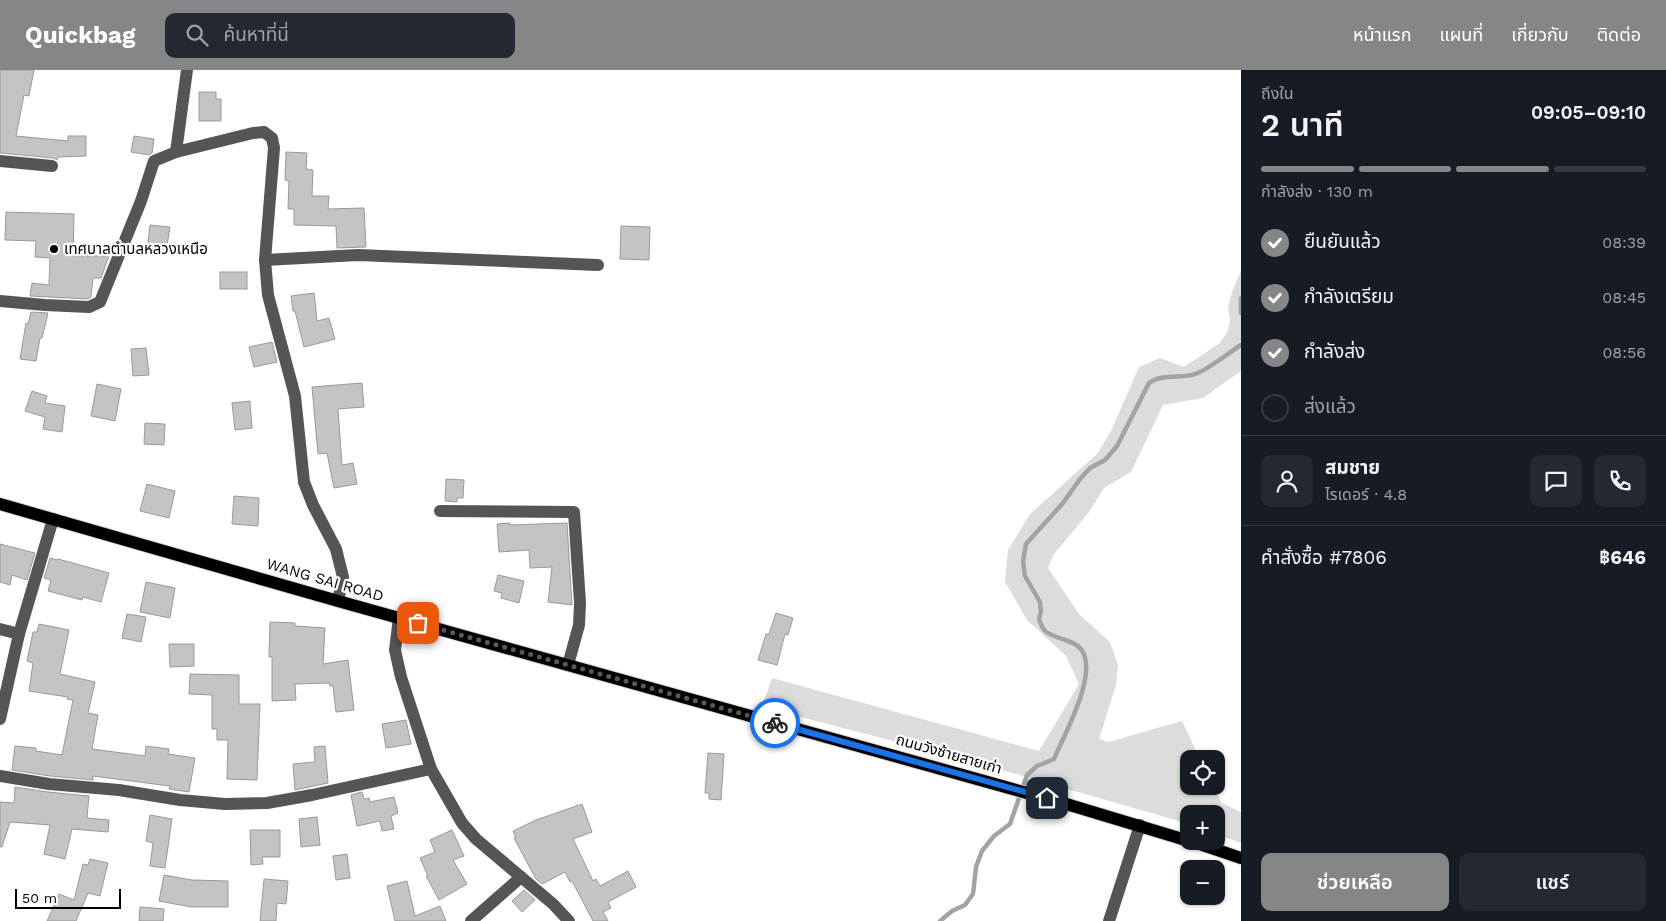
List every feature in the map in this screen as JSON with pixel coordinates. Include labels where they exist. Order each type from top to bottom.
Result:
[{"type":"main road","name":"WANG SAI ROAD","points":[[0,504],[338,602],[758,718]]},
{"type":"main road","name":"ถนนวังซ้ายสายเก่า","points":[[758,718],[1180,838]]},
{"type":"main road","name":"ถนนวังซ้ายสายเก่า","points":[[1217,850],[1241,858]]},
{"type":"street","points":[[176,152],[187,70]]},
{"type":"street","points":[[0,301],[45,306],[89,307],[100,302],[141,200],[154,161],[176,152],[253,133],[264,132],[272,138],[274,148],[265,260],[268,295],[295,396],[304,482],[313,505],[336,549],[343,577],[338,602]]},
{"type":"street","points":[[0,161],[52,166]]},
{"type":"street","points":[[265,260],[358,255],[598,265]]},
{"type":"street","points":[[440,511],[574,512],[580,603],[579,625],[568,665]]},
{"type":"street","points":[[0,719],[18,634],[53,519]]},
{"type":"street","points":[[399,618],[395,650],[401,677],[431,769],[462,823],[476,839],[553,904],[568,921]]},
{"type":"street","points":[[0,628],[18,634]]},
{"type":"street","points":[[0,776],[49,784],[119,790],[180,800],[233,804],[267,804],[431,769]]},
{"type":"street","points":[[1109,921],[1140,825]]},
{"type":"street","points":[[471,921],[521,877]]},
{"type":"shaded area","points":[[1241,271],[1241,371],[1203,398],[1163,405],[1131,472],[1104,488],[1089,512],[1054,554],[1048,568],[1079,614],[1110,642],[1118,665],[1116,685],[1099,739],[1108,742],[1182,721],[1196,750],[1180,750],[1180,795],[1218,795],[1222,803],[1241,812],[1241,843],[1225,837],[1225,805],[1180,805],[1180,821],[974,762],[762,707],[772,678],[1039,751],[1079,684],[1066,656],[1027,620],[1005,582],[1008,550],[1030,514],[1097,454],[1111,431],[1139,367],[1160,358],[1184,367],[1220,343],[1228,331],[1230,320],[1228,307]]},
{"type":"building","points":[[0,70],[34,70],[29,96],[24,95],[16,136],[68,141],[68,136],[86,136],[86,156],[58,157],[57,160],[0,153]]},
{"type":"building","points":[[199,92],[216,92],[216,99],[221,99],[221,121],[199,121]]},
{"type":"building","points":[[134,136],[154,139],[152,153],[149,155],[131,152]]},
{"type":"building","points":[[286,152],[307,153],[306,169],[313,170],[312,196],[329,196],[328,209],[364,208],[366,247],[337,248],[336,226],[294,225],[294,209],[288,209],[289,181],[285,180]]},
{"type":"building","name":"เทศบาลตำบลหลวงเหนือ","points":[[6,212],[74,214],[73,256],[109,256],[101,278],[93,278],[91,297],[87,299],[30,296],[32,283],[49,285],[50,258],[35,257],[36,241],[5,240]]},
{"type":"building","points":[[150,225],[170,227],[166,252],[147,250]]},
{"type":"building","points":[[621,226],[650,227],[649,260],[620,259]]},
{"type":"building","points":[[220,272],[247,272],[247,289],[220,289]]},
{"type":"building","points":[[314,293],[317,321],[329,318],[335,339],[304,347],[295,311],[293,311],[291,296]]},
{"type":"building","points":[[31,312],[48,313],[42,338],[40,338],[36,361],[20,359],[26,323],[28,324]]},
{"type":"building","points":[[272,342],[277,362],[254,367],[249,347]]},
{"type":"building","points":[[146,348],[149,375],[133,376],[131,349]]},
{"type":"building","points":[[362,383],[364,407],[338,409],[342,465],[353,463],[357,484],[334,488],[327,453],[318,454],[312,387]]},
{"type":"building","points":[[97,384],[121,389],[115,421],[91,416]]},
{"type":"building","points":[[32,391],[47,396],[45,403],[65,406],[62,432],[43,429],[45,417],[25,411]]},
{"type":"building","points":[[250,401],[252,428],[235,430],[232,403]]},
{"type":"building","points":[[145,423],[165,424],[164,445],[144,444]]},
{"type":"building","points":[[446,479],[464,480],[463,498],[457,498],[457,502],[445,501]]},
{"type":"building","points":[[147,484],[175,491],[169,518],[140,511]]},
{"type":"building","points":[[234,496],[259,498],[258,526],[232,524]]},
{"type":"building","points":[[510,523],[510,525],[567,523],[572,605],[548,602],[552,567],[530,568],[529,550],[499,552],[497,524]]},
{"type":"building","points":[[0,544],[35,553],[27,580],[12,575],[10,585],[0,582]]},
{"type":"building","points":[[50,558],[109,573],[101,602],[83,597],[82,600],[48,591],[51,580],[44,578]]},
{"type":"building","points":[[498,575],[524,581],[519,603],[501,598],[502,593],[494,591]]},
{"type":"building","points":[[146,582],[175,588],[170,618],[140,612]]},
{"type":"building","points":[[776,613],[793,618],[788,635],[785,634],[777,665],[758,660],[766,634],[769,634]]},
{"type":"building","points":[[127,614],[146,617],[141,642],[122,638]]},
{"type":"building","points":[[270,622],[295,623],[295,626],[325,628],[323,664],[348,660],[354,710],[336,712],[333,686],[330,686],[329,683],[295,684],[296,700],[272,701],[272,657],[269,657]]},
{"type":"building","points":[[39,624],[69,630],[60,674],[95,682],[88,713],[98,715],[92,749],[145,756],[146,746],[169,749],[168,754],[195,758],[189,792],[169,789],[170,786],[93,776],[93,780],[12,770],[15,746],[36,748],[36,751],[62,755],[73,700],[67,699],[68,697],[29,691],[33,663],[27,661],[33,632],[37,632]]},
{"type":"building","points":[[169,644],[194,644],[194,666],[170,667]]},
{"type":"building","points":[[190,674],[239,675],[239,704],[260,704],[257,780],[227,779],[228,740],[217,740],[217,729],[212,729],[212,695],[189,694]]},
{"type":"building","points":[[406,720],[411,744],[386,748],[382,724]]},
{"type":"building","points":[[325,746],[328,783],[295,790],[293,764],[315,762],[314,747]]},
{"type":"building","points":[[708,753],[724,754],[721,800],[709,799],[709,793],[705,793]]},
{"type":"building","points":[[15,787],[89,796],[87,818],[109,820],[108,832],[72,829],[65,859],[44,854],[50,825],[10,822],[2,847],[0,847],[0,802],[14,803]]},
{"type":"building","points":[[362,792],[364,799],[369,798],[370,802],[394,797],[398,813],[391,816],[394,829],[382,831],[380,821],[357,826],[351,795]]},
{"type":"building","points":[[582,804],[592,832],[573,839],[593,881],[596,879],[600,886],[628,871],[636,887],[608,902],[611,908],[603,912],[608,921],[593,921],[572,881],[570,882],[565,872],[542,884],[536,879],[514,838],[516,838],[513,831],[536,820]]},
{"type":"building","points":[[150,815],[172,819],[165,868],[150,866],[153,843],[146,841]]},
{"type":"building","points":[[317,817],[320,845],[301,847],[299,819]]},
{"type":"building","points":[[250,830],[280,830],[280,857],[262,857],[263,864],[251,865]]},
{"type":"building","points":[[452,830],[464,856],[453,860],[467,884],[439,900],[426,876],[428,876],[420,858],[435,852],[430,840]]},
{"type":"building","points":[[347,854],[350,878],[336,880],[333,856]]},
{"type":"building","points":[[90,859],[108,863],[100,896],[88,893],[76,921],[47,921],[59,894],[74,900],[83,864],[88,865]]},
{"type":"building","points":[[164,875],[192,880],[228,881],[228,907],[191,907],[159,901]]},
{"type":"building","points":[[264,879],[288,881],[286,904],[277,903],[276,921],[260,921]]},
{"type":"building","points":[[407,881],[415,916],[440,906],[446,921],[395,921],[387,886]]},
{"type":"building","points":[[524,890],[535,900],[522,912],[512,901]]},
{"type":"building","points":[[140,907],[164,909],[163,921],[139,921]]},
{"type":"waterway","points":[[1241,298],[1241,313]]},
{"type":"waterway","points":[[940,921],[952,911],[965,905],[973,894],[976,867],[982,851],[994,836],[1010,824],[1027,775],[1037,766],[1054,759],[1079,702],[1084,685],[1085,657],[1079,647],[1048,633],[1040,623],[1040,602],[1025,576],[1023,561],[1026,544],[1063,503],[1090,468],[1105,460],[1117,446],[1149,383],[1161,378],[1198,373],[1241,345]]},
{"type":"way so far","points":[[418,623],[775,723]]},
{"type":"place","name":"เทศบาลตำบลหลวงเหนือ","points":[[54,249]]},
{"type":"route","points":[[775,723],[1047,798]]}]
